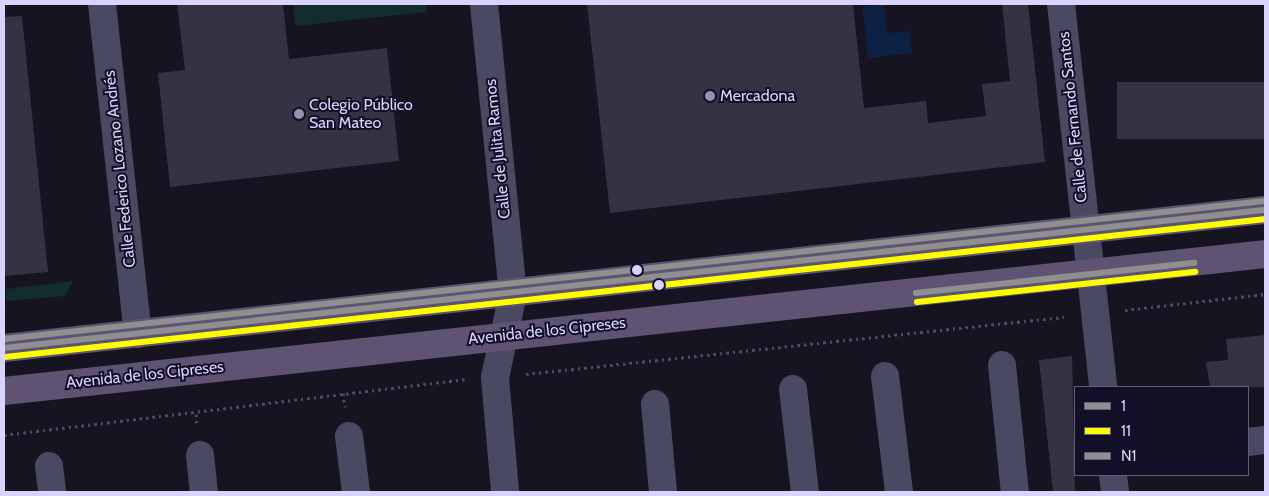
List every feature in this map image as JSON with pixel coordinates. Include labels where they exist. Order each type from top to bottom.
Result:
[{"type":"main road","points":[[4,348],[513,294],[1265,210]]},
{"type":"main road","name":"Avenida de los Cipreses","points":[[4,391],[502,336],[1091,275],[1265,254]]},
{"type":"street","name":"Calle Federico Lozano Andrés","points":[[102,4],[138,334]]},
{"type":"street","name":"Calle de Julita Ramos","points":[[484,4],[513,294]]},
{"type":"street","name":"Calle de Fernando Santos","points":[[1061,4],[1085,231]]},
{"type":"street","points":[[1085,231],[1096,313],[1103,386]]},
{"type":"street","points":[[505,492],[495,377],[502,336],[513,294]]},
{"type":"street","points":[[1002,365],[1015,492]]},
{"type":"street","points":[[885,376],[898,492]]},
{"type":"street","points":[[793,389],[805,492]]},
{"type":"street","points":[[655,404],[664,492]]},
{"type":"street","points":[[349,436],[356,492]]},
{"type":"street","points":[[1249,442],[1265,440]]},
{"type":"street","points":[[200,455],[204,492]]},
{"type":"street","points":[[1113,476],[1115,492]]},
{"type":"path","points":[[4,436],[430,381],[495,377],[1265,294]]},
{"type":"green space","points":[[293,4],[426,4],[427,12],[295,26]]},
{"type":"green space","points":[[73,281],[65,296],[7,301],[6,289]]},
{"type":"water","points":[[884,4],[887,33],[910,31],[912,53],[868,58],[862,7]]},
{"type":"building","points":[[177,4],[283,4],[289,59],[387,48],[399,161],[170,187],[158,73],[185,70]]},
{"type":"building","name":"Mercadona","points":[[587,4],[853,4],[864,108],[926,101],[928,123],[986,116],[982,84],[1010,81],[1002,4],[1028,4],[1045,162],[610,213]]},
{"type":"building","points":[[22,16],[48,272],[4,276],[4,17]]},
{"type":"building","points":[[1117,82],[1265,82],[1265,139],[1117,139]]},
{"type":"building","points":[[1265,335],[1265,387],[1210,386],[1206,362],[1228,360],[1226,339]]},
{"type":"building","points":[[1072,356],[1075,492],[1053,492],[1039,360]]},
{"type":"transit line","name":"N1","points":[[4,339],[1264,201]]},
{"type":"transit line","name":"1","points":[[4,348],[1265,210]]},
{"type":"transit line","name":"11","points":[[5,357],[1265,219]]},
{"type":"transit line","name":"1","points":[[916,293],[1194,263]]},
{"type":"transit line","name":"11","points":[[917,302],[1195,272]]},
{"type":"place","name":"Mercadona","points":[[710,96]]},
{"type":"place","name":"Colegio Público San Mateo","points":[[299,114]]}]
